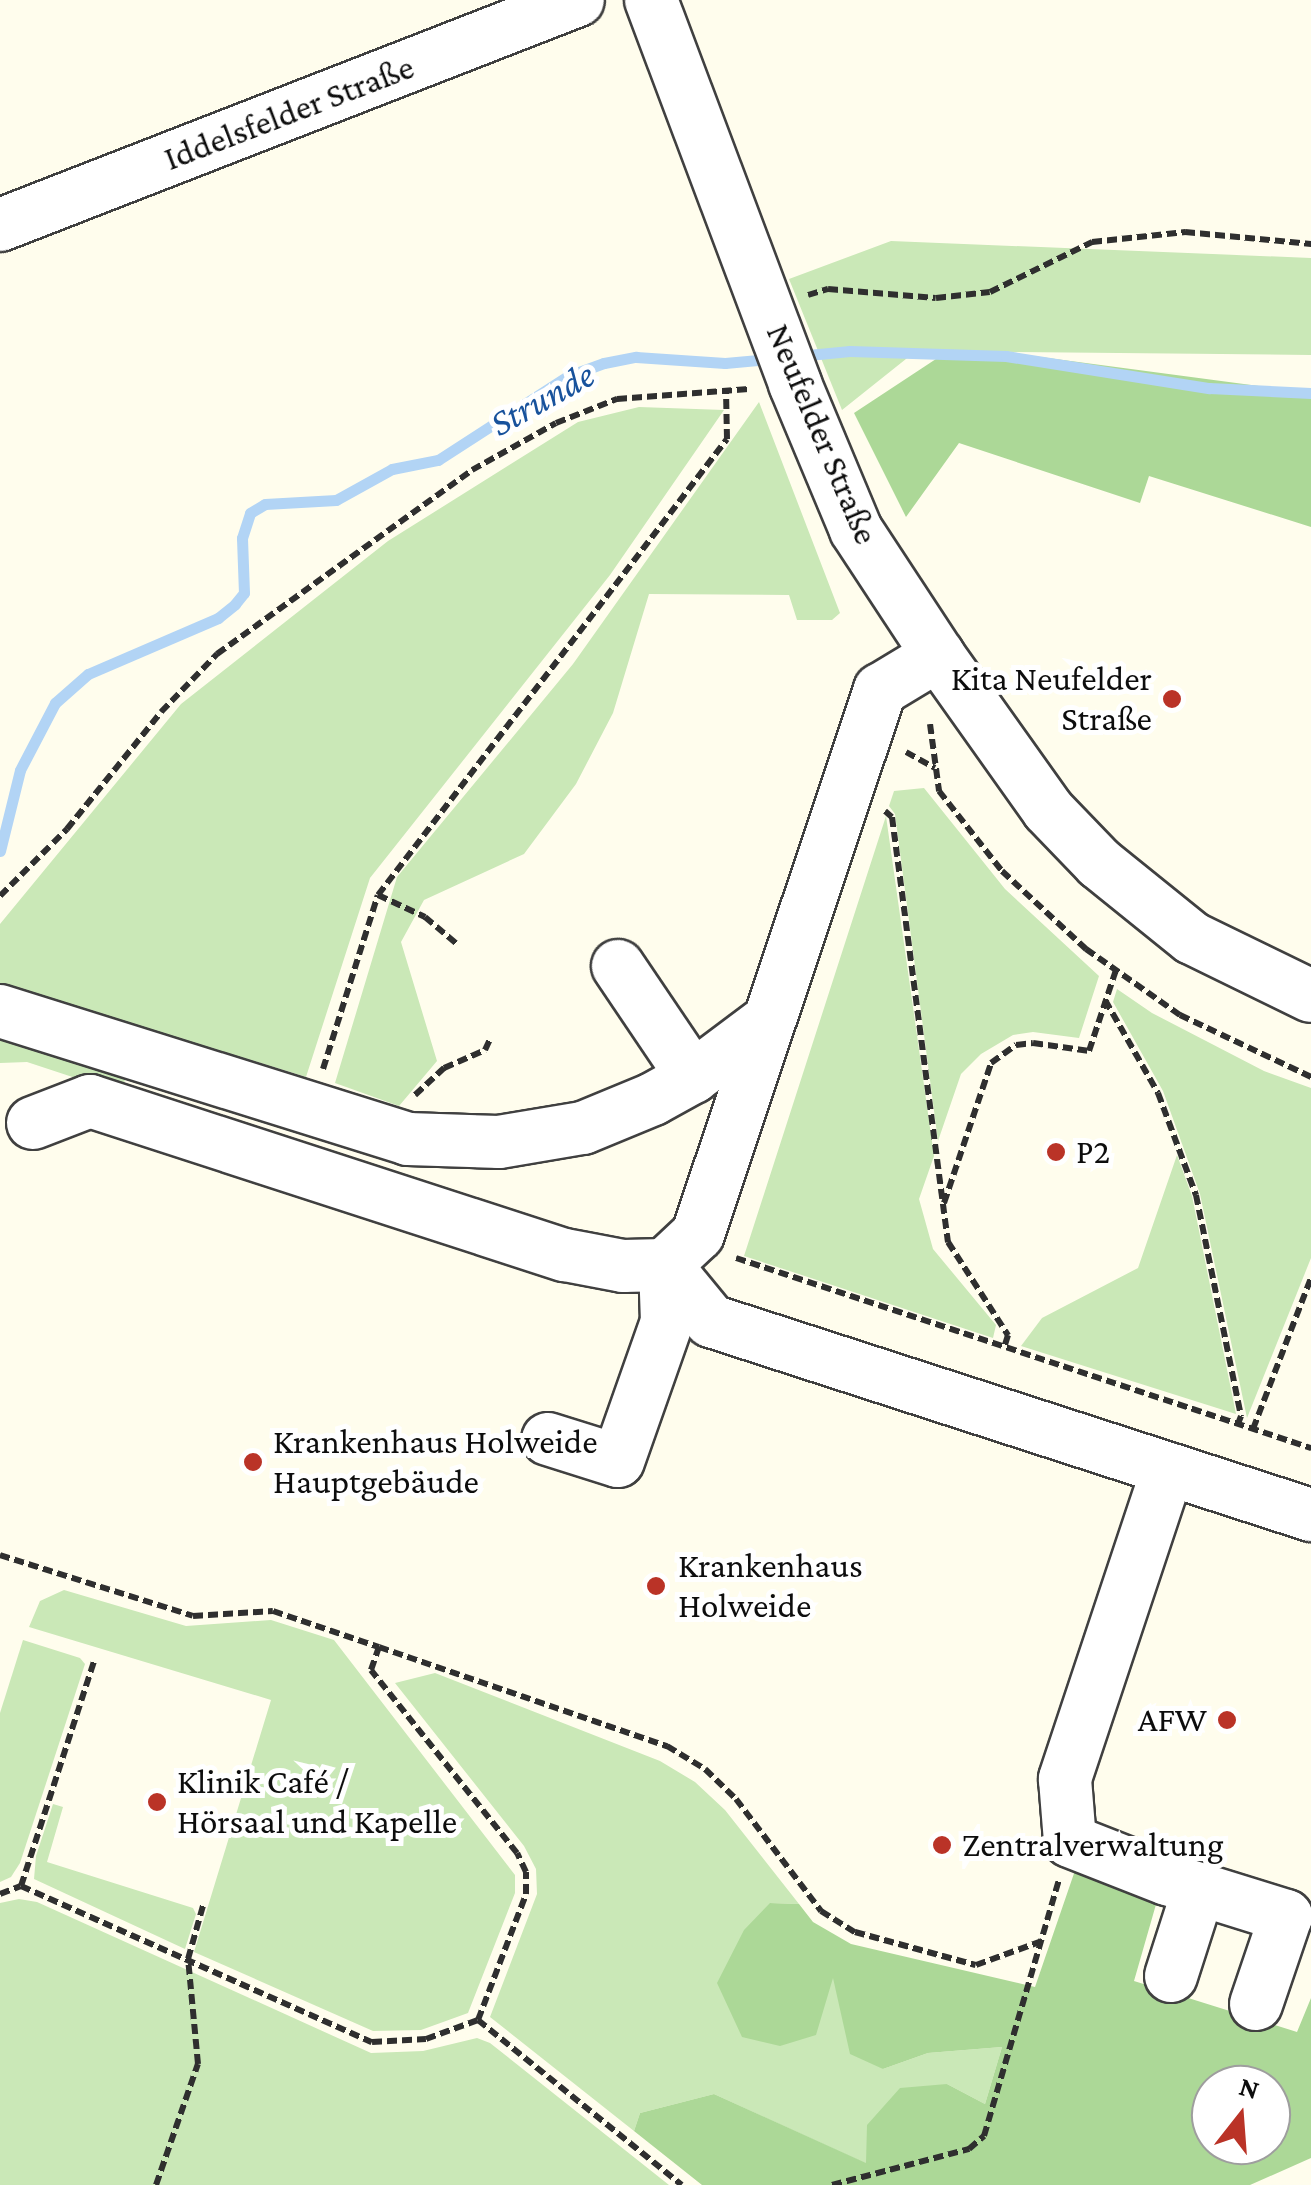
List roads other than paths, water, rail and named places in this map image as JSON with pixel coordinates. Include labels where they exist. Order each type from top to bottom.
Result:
[{"type":"street","name":"Iddelsfelder Straße","points":[[0,225],[578,0]]},
{"type":"street","name":"Neufelder Straße","points":[[652,0],[783,350],[856,530],[920,666],[1098,863],[1192,938],[1311,996]]},
{"type":"street","points":[[34,1123],[90,1101],[566,1255],[623,1266],[665,1265],[698,1234],[880,690],[920,666]]},
{"type":"street","points":[[618,966],[693,1077]]},
{"type":"street","points":[[0,1011],[408,1138],[499,1142],[583,1128],[693,1077],[769,1020]]},
{"type":"street","points":[[548,1439],[618,1461],[667,1322],[665,1265]]},
{"type":"street","points":[[665,1265],[711,1321],[1311,1515]]},
{"type":"street","points":[[1168,1469],[1064,1779],[1070,1841],[1286,1916],[1256,2004]]},
{"type":"street","points":[[1172,1976],[1200,1889]]},
{"type":"waterway","name":"Strunde","points":[[798,356],[850,351],[1006,356],[1209,388],[1311,393]]},
{"type":"waterway","name":"Strunde","points":[[0,851],[20,770],[55,703],[88,674],[218,618],[235,604],[244,593],[242,538],[250,513],[265,504],[336,500],[392,469],[438,460],[568,376],[604,363],[636,357],[725,363],[770,359]]},
{"type":"place","name":"Kita Neufelder Straße","points":[[1172,699]]},
{"type":"place","name":"P2","points":[[1056,1152]]},
{"type":"place","name":"Krankenhaus Holweide Hauptgebäude","points":[[253,1462]]},
{"type":"place","name":"Krankenhaus Holweide","points":[[656,1586]]},
{"type":"place","name":"AFW","points":[[1227,1720]]},
{"type":"place","name":"Klinik Café / Hörsaal und Kapelle","points":[[157,1802]]},
{"type":"place","name":"Zentralverwaltung","points":[[942,1845]]}]
